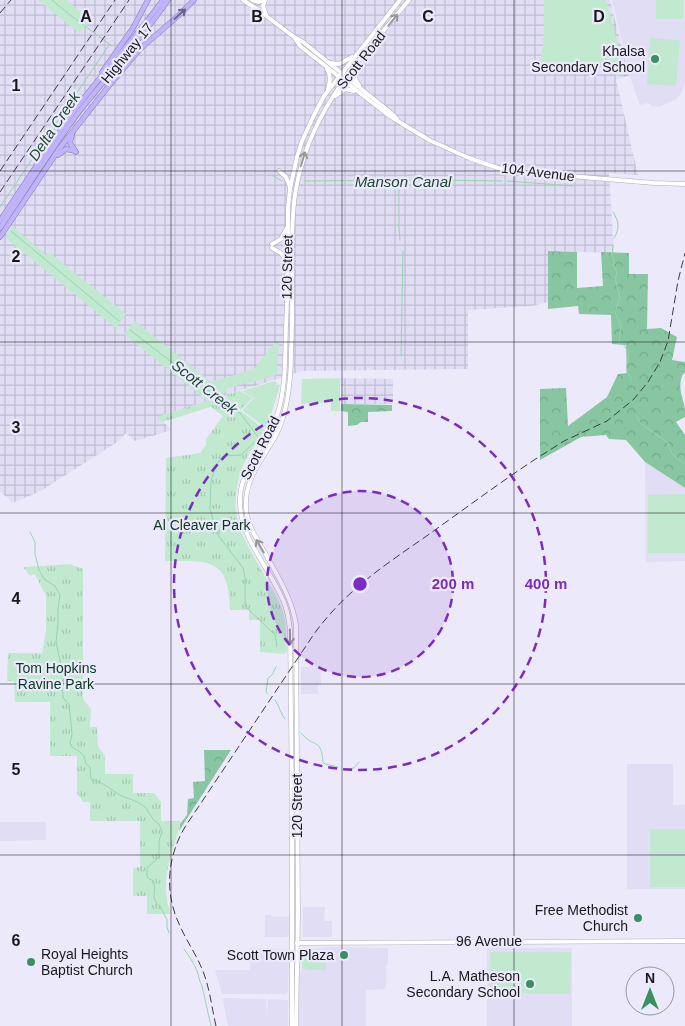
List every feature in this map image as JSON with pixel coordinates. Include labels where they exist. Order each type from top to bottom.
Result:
[{"type":"highway","points":[[78,106],[133,28],[148,0]]},
{"type":"highway","name":"Highway 17","points":[[0,221],[78,106],[163,0]]},
{"type":"highway","name":"Highway 17","points":[[0,228],[59,140],[168,0]]},
{"type":"highway","points":[[0,237],[59,149],[134,56],[151,38],[194,0]]},
{"type":"highway","points":[[53,159],[64,150],[68,149],[76,152],[70,141],[77,126]]},
{"type":"main road","points":[[243,0],[257,9]]},
{"type":"main road","points":[[251,0],[257,9]]},
{"type":"main road","points":[[251,0],[259,2],[265,0]]},
{"type":"main road","points":[[265,0],[263,6],[267,17]]},
{"type":"main road","name":"Scott Road","points":[[288,209],[290,189],[302,141],[324,96],[400,0]]},
{"type":"main road","name":"Scott Road","points":[[293,210],[308,143],[322,113],[345,79],[409,0]]},
{"type":"main road","name":"104 Avenue","points":[[257,9],[294,38],[303,42],[340,75],[390,112],[400,122],[429,140],[454,152],[508,170],[536,174],[685,184]]},
{"type":"main road","points":[[324,96],[330,84],[326,63],[339,64],[348,61],[356,55]]},
{"type":"main road","points":[[331,100],[345,90],[360,91],[355,77],[360,60]]},
{"type":"main road","points":[[279,171],[288,180],[290,189]]},
{"type":"main road","points":[[294,171],[297,174],[294,189],[295,196]]},
{"type":"main road","name":"120 Street","points":[[286,326],[288,209]]},
{"type":"main road","name":"120 Street","points":[[292,326],[293,210]]},
{"type":"main road","points":[[287,261],[272,246],[281,238],[288,226]]},
{"type":"main road","name":"Scott Road","points":[[279,591],[245,530],[241,516],[240,501],[241,487],[247,470],[278,416],[285,375],[286,326]]},
{"type":"main road","name":"Scott Road","points":[[285,588],[253,532],[247,516],[246,498],[251,476],[276,434],[283,418],[290,382],[292,326]]},
{"type":"main road","name":"120 Street","points":[[285,588],[294,612],[297,634],[295,942],[292,1026]]},
{"type":"main road","name":"120 Street","points":[[279,591],[288,614],[290,630],[296,1026]]},
{"type":"main road","name":"96 Avenue","points":[[295,942],[685,941]]},
{"type":"shaded area","points":[[0,0],[610,0],[629,76],[616,79],[638,175],[609,173],[614,253],[548,251],[548,302],[532,306],[468,310],[468,369],[302,371],[157,417],[172,430],[135,441],[126,433],[119,441],[39,492],[12,503],[0,492]]},
{"type":"shaded area","name":"Khalsa Secondary School","points":[[612,0],[685,0],[685,82],[681,94],[675,100],[659,107],[648,103],[640,105],[630,77]]},
{"type":"shaded area","points":[[341,378],[393,379],[393,404],[341,404]]},
{"type":"shaded area","points":[[645,462],[685,488],[685,561],[646,562]]},
{"type":"shaded area","points":[[320,666],[321,685],[318,685],[318,694],[301,694],[301,667]]},
{"type":"shaded area","points":[[627,764],[673,764],[673,805],[685,805],[685,889],[627,889]]},
{"type":"shaded area","points":[[0,822],[46,822],[46,840],[0,841]]},
{"type":"shaded area","points":[[303,907],[325,907],[324,921],[332,921],[332,937],[303,937]]},
{"type":"shaded area","points":[[265,915],[289,917],[289,935],[286,937],[265,937]]},
{"type":"shaded area","points":[[327,947],[388,948],[388,965],[386,965],[386,985],[384,989],[366,990],[366,1026],[299,1026],[299,976],[302,968],[302,954],[306,950]]},
{"type":"shaded area","points":[[250,948],[289,950],[288,992],[286,994],[222,994],[215,970],[250,970]]},
{"type":"shaded area","name":"L.A. Matheson Secondary School","points":[[487,948],[572,948],[572,1026],[487,1026]]},
{"type":"shaded area","points":[[224,998],[266,999],[267,1019],[268,999],[287,1000],[288,1026],[228,1026]]},
{"type":"green space","points":[[38,0],[66,0],[91,21],[79,33]]},
{"type":"green space","points":[[544,0],[606,0],[626,74],[616,76],[612,65],[565,66],[562,68],[537,69],[544,35]]},
{"type":"green space","points":[[656,0],[683,0],[683,19],[656,19]]},
{"type":"green space","points":[[650,38],[680,40],[676,86],[647,84]]},
{"type":"green space","points":[[12,226],[46,255],[50,253],[126,314],[116,328],[6,238]]},
{"type":"green space","points":[[548,251],[577,252],[577,288],[603,286],[601,252],[629,253],[629,274],[648,274],[647,329],[661,328],[677,337],[672,360],[685,362],[685,373],[681,378],[680,385],[685,407],[685,417],[676,422],[685,435],[685,488],[645,462],[626,440],[609,439],[606,435],[581,437],[540,460],[540,389],[566,388],[568,426],[607,397],[618,374],[627,373],[626,345],[612,344],[611,315],[579,314],[578,306],[548,309]]},
{"type":"green space","points":[[135,321],[211,382],[254,369],[276,341],[279,341],[277,373],[275,376],[228,388],[225,393],[205,399],[124,334]]},
{"type":"green space","points":[[340,378],[340,411],[331,411],[331,402],[301,404],[302,379]]},
{"type":"green space","points":[[274,381],[277,383],[276,385],[280,385],[267,429],[242,410],[254,398],[242,391]]},
{"type":"green space","name":"Al Cleaver Park","points":[[240,391],[253,398],[240,410],[265,430],[243,466],[238,484],[236,514],[245,540],[280,603],[286,629],[287,651],[284,654],[260,652],[260,620],[249,620],[249,610],[230,610],[226,580],[221,571],[214,566],[194,561],[165,561],[166,458],[200,453],[206,445],[206,439],[223,416],[211,407],[162,422],[157,417]]},
{"type":"green space","points":[[341,404],[392,405],[392,411],[368,412],[368,422],[348,426],[348,412],[341,411]]},
{"type":"green space","points":[[685,494],[685,553],[648,553],[648,495]]},
{"type":"green space","name":"Tom Hopkins Ravine Park","points":[[70,564],[83,569],[83,699],[91,709],[90,727],[97,727],[98,746],[105,756],[105,774],[133,774],[133,793],[154,793],[161,802],[161,821],[181,821],[166,879],[167,901],[171,914],[147,914],[147,896],[133,896],[133,868],[140,867],[140,821],[90,821],[90,802],[83,802],[77,793],[77,756],[50,756],[50,702],[15,702],[14,681],[7,681],[8,653],[42,653],[46,630],[46,596],[35,574],[30,576],[23,567]]},
{"type":"green space","points":[[204,750],[231,750],[179,831],[180,824],[187,815],[188,799],[194,798],[193,782],[205,781]]},
{"type":"green space","points":[[650,829],[685,829],[685,854],[650,854]]},
{"type":"green space","points":[[650,855],[685,855],[685,887],[650,887]]},
{"type":"green space","points":[[306,950],[326,950],[326,970],[302,968],[302,954]]},
{"type":"green space","points":[[490,952],[571,952],[570,994],[491,993]]},
{"type":"waterway","name":"Manson Canal","points":[[52,0],[112,46]]},
{"type":"waterway","name":"Delta Creek","points":[[0,207],[109,45]]},
{"type":"waterway","name":"Manson Canal","points":[[273,176],[282,181]]},
{"type":"waterway","name":"Manson Canal","points":[[305,181],[502,181]]},
{"type":"waterway","points":[[399,181],[400,240]]},
{"type":"waterway","name":"Manson Canal","points":[[507,181],[573,186]]},
{"type":"waterway","points":[[613,212],[618,225],[614,238]]},
{"type":"waterway","name":"Scott Creek","points":[[11,231],[119,321]]},
{"type":"waterway","points":[[613,246],[612,256],[615,263],[613,265],[616,269],[617,276],[615,278],[620,298],[615,312],[621,327],[619,344],[623,344],[629,354],[627,373],[631,380]]},
{"type":"waterway","points":[[401,356],[403,251]]},
{"type":"waterway","name":"Scott Creek","points":[[130,330],[240,413],[259,438],[241,455],[223,456],[216,465],[211,481],[210,509],[218,535],[243,568],[245,606],[275,635],[277,646]]},
{"type":"waterway","points":[[637,416],[640,423],[668,443],[672,454],[685,464]]},
{"type":"waterway","name":"Delta Creek","points":[[30,532],[35,542],[35,554],[39,570],[44,579],[55,586],[60,595],[56,642],[64,679],[61,688],[63,698],[69,704],[72,734],[70,743],[72,747],[84,756],[86,764],[90,767],[91,779],[144,806],[159,824],[162,832],[159,841],[159,857],[147,868],[147,876],[153,882],[154,899],[167,919],[169,933]]},
{"type":"waterway","name":"Scott Creek","points":[[268,694],[266,692],[268,678],[276,667]]},
{"type":"waterway","name":"Scott Creek","points":[[275,700],[285,719]]},
{"type":"waterway","name":"Scott Creek","points":[[301,733],[319,746],[325,764],[338,767]]},
{"type":"waterway","name":"Scott Creek","points":[[346,769],[354,768],[359,762]]},
{"type":"waterway","name":"Delta Creek","points":[[184,949],[198,973],[211,1026]]},
{"type":"railway","points":[[0,13],[11,0]]},
{"type":"railway","points":[[0,171],[115,0]]},
{"type":"railway","points":[[0,192],[129,0]]},
{"type":"railway","points":[[216,1026],[204,974],[180,926],[172,901],[170,888],[171,863],[174,850],[185,827],[314,634],[339,604],[381,568],[521,469],[564,441],[607,421],[633,400],[648,382],[660,362],[668,341],[678,281],[685,253]]},
{"type":"place","name":"Khalsa Secondary School","points":[[655,59]]},
{"type":"place","name":"Free Methodist Church","points":[[638,918]]},
{"type":"place","name":"Scott Town Plaza","points":[[344,955]]},
{"type":"place","name":"Royal Heights Baptist Church","points":[[31,962]]},
{"type":"place","name":"L.A. Matheson Secondary School","points":[[530,984]]}]
